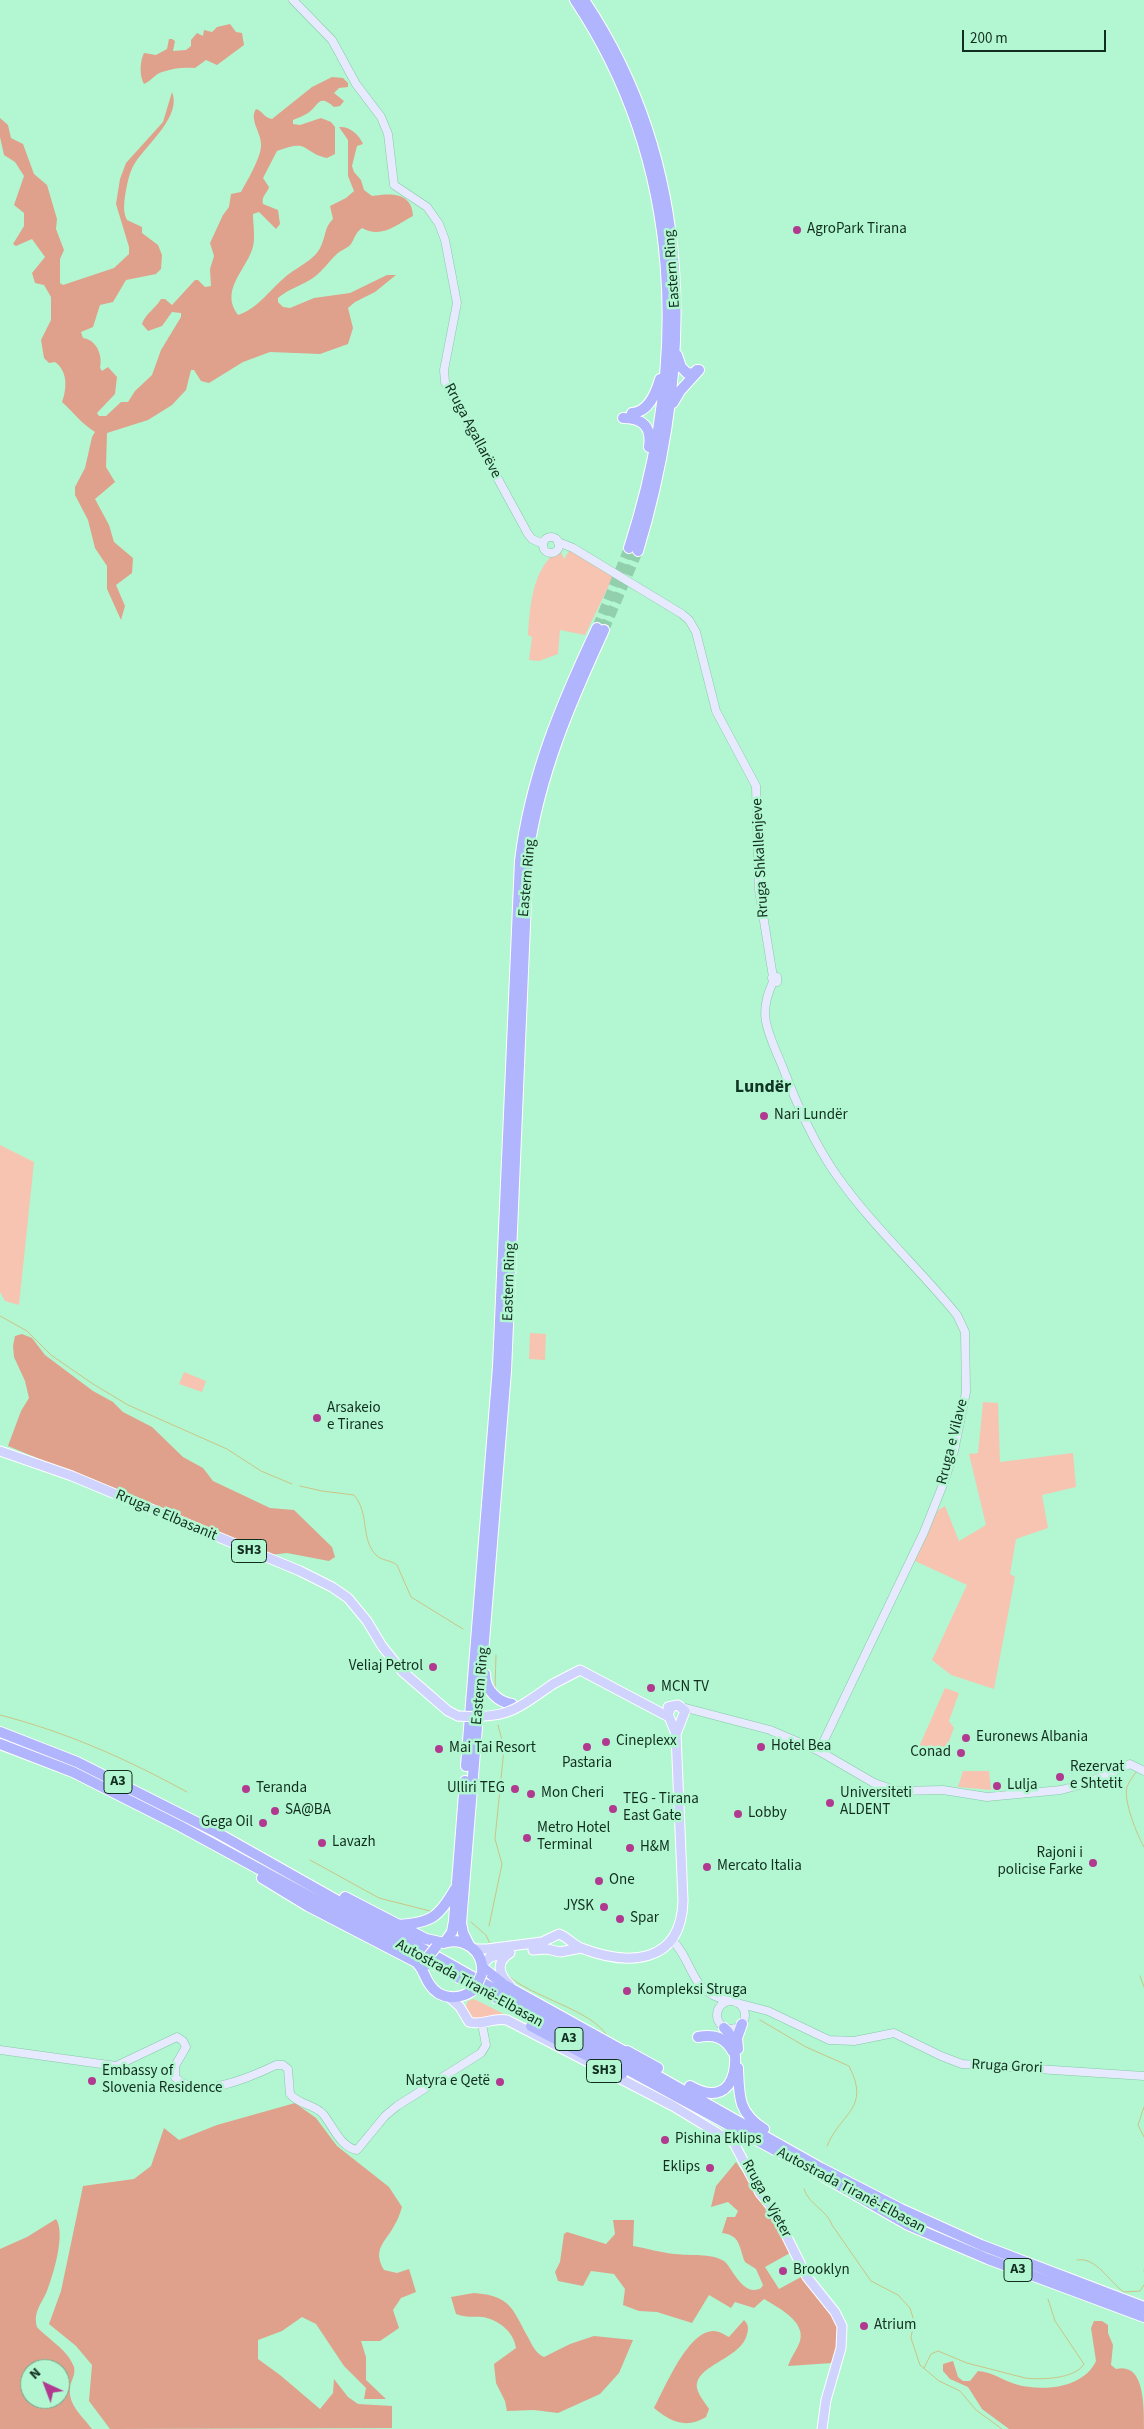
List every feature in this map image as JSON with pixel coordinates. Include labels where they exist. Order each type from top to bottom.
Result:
[{"type":"highway","name":"Eastern Ring","points":[[575,0],[609,59],[643,143],[660,215],[667,269],[669,301],[667,354],[662,398],[634,549],[649,513],[667,420],[676,352],[677,292],[674,254],[668,212],[657,165],[632,89],[604,31],[584,0]]},
{"type":"highway","points":[[638,520],[638,508],[650,436],[644,423],[628,415],[639,412],[646,406],[657,390],[661,376],[665,318],[669,301]]},
{"type":"highway","points":[[667,420],[676,395],[698,370],[693,374],[687,373],[681,367],[676,352]]},
{"type":"highway","name":"Eastern Ring","points":[[442,1944],[453,1926],[498,1367],[520,854],[528,808],[541,757],[600,629],[548,761],[528,854],[506,1363],[461,1923],[463,1933],[471,1947]]},
{"type":"highway","points":[[487,1606],[489,1620],[485,1678],[488,1686],[501,1701],[512,1704]]},
{"type":"highway","name":"A3","points":[[0,1732],[86,1766],[232,1842]]},
{"type":"highway","name":"A3","points":[[0,1744],[73,1772],[227,1853]]},
{"type":"highway","points":[[232,1842],[268,1856],[397,1925],[442,1944]]},
{"type":"highway","name":"Autostrada Tiranë-Elbasan","points":[[232,1842],[503,1994],[684,2090],[809,2161],[950,2232],[1090,2288],[1144,2306]]},
{"type":"highway","points":[[227,1853],[266,1881],[308,1906],[416,1962],[426,1970]]},
{"type":"highway","name":"Autostrada Tiranë-Elbasan","points":[[227,1853],[687,2102],[908,2225],[988,2259],[1144,2316]]},
{"type":"highway","points":[[397,1925],[415,1924],[430,1919],[444,1907],[456,1886]]},
{"type":"highway","points":[[687,2102],[671,2097],[615,2071],[480,1998],[468,1994],[449,1997],[434,1991],[426,1970],[428,1957],[442,1944],[454,1941],[471,1947],[482,1969],[493,1977],[706,2093],[720,2092],[731,2082],[734,2069],[731,2038],[724,2028]]},
{"type":"highway","points":[[468,1994],[477,1985],[482,1969]]},
{"type":"highway","points":[[742,2023],[737,2041],[742,2108],[752,2121],[794,2146],[809,2161]]},
{"type":"highway","points":[[698,2037],[708,2035],[720,2038],[730,2047],[733,2054]]},
{"type":"highway","points":[[612,2043],[684,2090]]},
{"type":"main road","name":"Rruga e Elbasanit","points":[[0,1451],[72,1476],[332,1587],[355,1605],[402,1671],[456,1715],[490,1717],[506,1714],[553,1684],[580,1670],[652,1708]]},
{"type":"main road","points":[[471,1947],[487,1949],[542,1942],[559,1934],[566,1945],[621,1959],[636,1959],[656,1952],[671,1939],[682,1917],[683,1901],[676,1734],[668,1712],[672,1706]]},
{"type":"main road","points":[[652,1708],[682,1707],[685,1711],[676,1734]]},
{"type":"main road","name":"SH3","points":[[652,1708],[670,1719]]},
{"type":"main road","points":[[670,1719],[677,1722],[683,1719]]},
{"type":"main road","points":[[551,1938],[549,1944],[552,1950]]},
{"type":"main road","points":[[482,1969],[496,1954],[543,1948],[560,1952],[566,1945]]},
{"type":"main road","points":[[513,1952],[502,1960],[500,1968],[502,1978],[514,1988]]},
{"type":"main road","points":[[462,2011],[468,1994]]},
{"type":"main road","points":[[449,1997],[469,2022],[482,2024]]},
{"type":"main road","name":"Rruga e Vjeter","points":[[482,2024],[493,2020],[507,2020],[673,2106],[734,2143],[760,2193],[773,2209],[805,2274],[835,2312],[842,2326],[841,2348],[824,2409],[822,2429]]},
{"type":"street","name":"Rruga Agallarëve","points":[[293,0],[332,40],[356,84],[381,117],[388,134],[394,185],[427,207],[441,228],[457,303],[444,370],[445,382],[528,534],[532,540],[543,544]]},
{"type":"street","points":[[551,538],[558,546],[552,553],[547,552],[543,544],[546,539],[551,538]]},
{"type":"street","name":"Rruga Shkallenjeve","points":[[558,546],[572,548],[682,614],[694,627],[714,705],[756,786],[760,890],[773,979]]},
{"type":"street","name":"Rruga e Vilave","points":[[773,979],[764,1004],[766,1026],[792,1091],[817,1145],[841,1182],[957,1315],[965,1332],[965,1400],[944,1482],[924,1532],[819,1752]]},
{"type":"street","points":[[682,1707],[760,1726],[819,1752],[874,1783],[898,1791],[943,1790],[987,1797],[1075,1786],[1130,1764],[1144,1771]]},
{"type":"street","points":[[683,1719],[697,1712]]},
{"type":"street","points":[[671,1939],[680,1949],[694,1980],[713,2001],[720,2024],[724,2028],[734,2029],[753,2012],[765,2010]]},
{"type":"street","name":"Rruga Grori","points":[[704,1989],[717,1997],[765,2010],[829,2040],[854,2041],[894,2033],[962,2064],[1144,2076]]},
{"type":"street","points":[[717,2015],[721,2006],[734,2002],[744,2012],[742,2023]]},
{"type":"street","points":[[0,2050],[116,2066],[177,2037],[183,2041],[186,2047],[175,2066],[175,2077],[184,2083],[205,2088],[234,2082],[283,2064],[288,2069],[290,2094],[295,2100],[321,2112],[344,2144],[357,2150],[391,2110],[435,2080],[481,2053],[486,2045],[482,2024]]},
{"type":"shaded area","points":[[230,24],[236,32],[242,33],[244,45],[217,65],[206,60],[195,68],[178,68],[162,72],[144,84],[141,68],[144,53],[156,55],[167,49],[169,39],[175,41],[173,51],[186,50],[191,46],[191,40],[197,33],[203,36],[204,30],[212,32],[217,27]]},
{"type":"shaded area","points":[[332,77],[343,78],[348,83],[348,87],[339,88],[334,93],[344,101],[340,106],[334,107],[325,101],[319,102],[308,113],[293,120],[293,124],[300,125],[321,118],[331,122],[335,127],[335,154],[327,158],[300,146],[288,147],[277,151],[263,178],[269,187],[263,197],[263,204],[278,210],[280,224],[276,229],[259,212],[253,214],[253,246],[232,290],[233,306],[238,315],[251,309],[288,275],[314,256],[321,246],[330,222],[333,219],[330,206],[346,198],[354,191],[348,176],[348,140],[339,127],[353,131],[363,144],[357,146],[352,166],[354,172],[361,180],[364,190],[372,196],[386,194],[405,198],[412,208],[413,216],[388,230],[376,232],[362,228],[350,245],[338,253],[317,275],[282,295],[278,298],[278,302],[283,307],[290,308],[314,298],[350,293],[387,275],[396,275],[375,292],[355,302],[348,308],[353,328],[348,344],[320,354],[270,352],[243,362],[209,383],[201,381],[194,370],[191,370],[186,390],[172,405],[148,420],[107,433],[106,467],[115,482],[95,499],[109,525],[114,542],[133,558],[132,573],[116,585],[125,606],[121,620],[107,589],[107,566],[95,548],[88,520],[75,495],[75,487],[85,468],[92,437],[95,432],[62,402],[65,392],[65,380],[62,370],[55,362],[49,363],[44,358],[41,340],[51,320],[51,297],[44,285],[35,283],[32,273],[45,257],[32,239],[16,246],[13,244],[24,226],[24,213],[14,205],[24,176],[15,162],[4,155],[0,137],[0,118],[8,125],[11,138],[23,144],[34,174],[47,185],[57,219],[56,229],[64,250],[60,259],[60,283],[63,285],[114,268],[129,254],[129,247],[116,204],[120,179],[126,163],[163,122],[172,92],[174,101],[172,111],[162,129],[140,155],[133,167],[127,183],[124,205],[127,220],[142,227],[142,233],[158,245],[162,255],[161,269],[156,274],[126,280],[113,302],[100,305],[93,327],[81,332],[83,338],[88,339],[98,348],[102,371],[108,367],[117,377],[115,394],[97,413],[99,416],[106,416],[121,402],[128,402],[135,391],[152,375],[161,350],[181,317],[181,313],[172,312],[162,326],[148,331],[142,324],[143,320],[161,299],[165,299],[172,305],[195,280],[198,280],[205,287],[211,286],[210,269],[214,256],[210,243],[223,215],[229,207],[231,194],[241,192],[254,168],[261,149],[254,117],[256,109],[272,119],[312,87]]},
{"type":"shaded area","points":[[560,550],[564,559],[569,551],[572,551],[613,577],[585,635],[560,630],[558,654],[539,661],[529,660],[532,637],[528,635],[534,588],[543,566]]},
{"type":"shaded area","points":[[0,1145],[34,1162],[19,1305],[5,1301],[0,1292]]},
{"type":"shaded area","points":[[530,1333],[546,1334],[545,1360],[529,1359]]},
{"type":"shaded area","points":[[22,1334],[32,1338],[45,1355],[93,1391],[113,1402],[123,1412],[152,1427],[183,1457],[203,1468],[213,1481],[270,1508],[294,1510],[332,1547],[335,1557],[329,1561],[287,1553],[270,1555],[8,1446],[21,1411],[29,1398],[25,1381],[14,1357],[13,1346],[15,1336]]},
{"type":"shaded area","points":[[184,1372],[206,1381],[202,1392],[179,1384]]},
{"type":"shaded area","points":[[983,1402],[998,1403],[1000,1462],[1073,1453],[1076,1487],[1042,1495],[1048,1528],[1016,1539],[1010,1574],[1015,1577],[994,1689],[951,1675],[932,1660],[967,1585],[915,1561],[938,1510],[945,1506],[959,1541],[986,1525],[969,1454],[978,1453]]},
{"type":"shaded area","points":[[945,1688],[959,1693],[949,1721],[954,1728],[944,1754],[918,1749]]},
{"type":"shaded area","points":[[963,1771],[989,1771],[991,1790],[958,1787]]},
{"type":"shaded area","points":[[474,1999],[508,2016],[495,2015],[472,2021],[466,2006],[468,2001]]},
{"type":"shaded area","points":[[295,2103],[316,2118],[337,2146],[389,2187],[402,2207],[395,2224],[381,2247],[379,2257],[384,2270],[397,2273],[409,2269],[416,2292],[401,2298],[393,2310],[399,2328],[380,2341],[361,2341],[366,2357],[366,2380],[386,2399],[364,2399],[366,2388],[344,2366],[316,2324],[302,2317],[282,2331],[258,2340],[258,2359],[320,2409],[333,2393],[334,2379],[348,2397],[358,2404],[392,2406],[392,2428],[110,2429],[89,2401],[92,2365],[76,2346],[49,2324],[61,2291],[83,2186],[134,2179],[151,2166],[164,2128],[179,2140],[217,2125]]},
{"type":"shaded area","points":[[736,2162],[771,2214],[790,2253],[765,2267],[779,2289],[801,2277],[837,2323],[838,2340],[832,2363],[788,2366],[800,2341],[799,2327],[783,2311],[764,2299],[754,2308],[735,2302],[731,2308],[709,2295],[692,2323],[657,2312],[639,2311],[623,2305],[625,2289],[614,2274],[591,2271],[583,2286],[558,2281],[555,2272],[560,2262],[564,2234],[567,2232],[606,2244],[615,2234],[613,2220],[634,2220],[633,2246],[681,2255],[719,2258],[727,2264],[743,2285],[755,2290],[761,2288],[763,2285],[756,2269],[745,2262],[736,2239],[733,2236],[722,2233],[727,2217],[735,2217],[738,2211],[728,2202],[711,2207],[716,2186]]},
{"type":"shaded area","points":[[56,2219],[60,2234],[58,2255],[50,2284],[38,2309],[36,2322],[37,2327],[63,2350],[70,2359],[20,2359],[20,2409],[70,2409],[70,2395],[77,2411],[92,2429],[0,2429],[0,2249],[27,2237]]},
{"type":"shaded area","points":[[474,2293],[496,2297],[504,2301],[514,2312],[533,2347],[544,2357],[570,2344],[594,2336],[633,2340],[619,2373],[600,2394],[558,2413],[534,2410],[507,2411],[505,2401],[496,2383],[494,2364],[516,2348],[515,2343],[510,2333],[502,2325],[492,2320],[484,2317],[456,2314],[451,2297]]},
{"type":"shaded area","points":[[744,2320],[748,2330],[743,2343],[737,2350],[710,2367],[698,2380],[697,2388],[709,2409],[706,2417],[692,2423],[679,2422],[666,2417],[654,2408],[678,2362],[695,2340],[704,2333],[714,2331],[729,2337]]},
{"type":"shaded area","points":[[1094,2321],[1102,2321],[1108,2325],[1108,2333],[1113,2345],[1111,2365],[1116,2369],[1125,2369],[1132,2372],[1137,2378],[1143,2397],[1144,2429],[1009,2429],[982,2409],[968,2387],[950,2379],[943,2371],[943,2364],[953,2361],[958,2377],[963,2381],[970,2381],[978,2371],[1010,2382],[1037,2388],[1049,2388],[1072,2383],[1082,2378],[1096,2361],[1091,2328]]},
{"type":"shaded area","points":[[70,2360],[74,2367],[74,2376],[70,2386]]},
{"type":"waterway","points":[[0,1316],[27,1331],[51,1355],[128,1405],[227,1449],[261,1471],[292,1484]]},
{"type":"waterway","points":[[300,1486],[354,1495],[362,1510],[368,1541],[376,1555],[397,1565],[411,1597],[463,1629]]},
{"type":"waterway","points":[[495,1689],[496,1655]]},
{"type":"waterway","points":[[0,1715],[72,1738],[142,1768],[187,1792]]},
{"type":"waterway","points":[[489,1926],[502,1864],[495,1839],[504,1748],[498,1725]]},
{"type":"waterway","points":[[1138,1770],[1129,1783],[1126,1793],[1131,1817],[1144,1847]]},
{"type":"waterway","points":[[310,1860],[379,1898],[430,1911]]},
{"type":"waterway","points":[[471,1922],[486,1935],[491,1946]]},
{"type":"waterway","points":[[506,1974],[530,1990],[589,2019],[600,2027],[607,2036]]},
{"type":"waterway","points":[[1140,1976],[1144,1987]]},
{"type":"waterway","points":[[760,2020],[806,2047],[849,2066],[855,2080],[857,2092],[855,2101],[827,2146]]},
{"type":"waterway","points":[[1144,2107],[1138,2125],[1144,2137]]},
{"type":"waterway","points":[[804,2189],[806,2195],[830,2220],[871,2281],[898,2295],[910,2308],[914,2321],[911,2338],[920,2365],[939,2381],[960,2391],[976,2410],[1002,2429]]},
{"type":"waterway","points":[[1077,2260],[1084,2260],[1097,2266],[1124,2292],[1140,2291],[1144,2285]]},
{"type":"waterway","points":[[924,2368],[931,2354],[938,2351],[967,2363],[1025,2378],[1040,2379],[1066,2376],[1073,2373],[1084,2364],[1055,2321],[1048,2299]]},
{"type":"tunnel","points":[[597,628],[629,548]]},
{"type":"tunnel","points":[[604,630],[638,551]]},
{"type":"place","name":"AgroPark Tirana","points":[[797,230]]},
{"type":"place","name":"Nari Lundër","points":[[764,1116]]},
{"type":"place","name":"Arsakeio e Tiranes","points":[[317,1418]]},
{"type":"place","name":"Veliaj Petrol","points":[[433,1667]]},
{"type":"place","name":"MCN TV","points":[[651,1688]]},
{"type":"place","name":"Euronews Albania","points":[[966,1738]]},
{"type":"place","name":"Cineplexx","points":[[606,1742]]},
{"type":"place","name":"Pastaria","points":[[587,1747]]},
{"type":"place","name":"Hotel Bea","points":[[761,1747]]},
{"type":"place","name":"Mai Tai Resort","points":[[439,1749]]},
{"type":"place","name":"Conad","points":[[961,1753]]},
{"type":"place","name":"Rezervat e Shtetit","points":[[1060,1777]]},
{"type":"place","name":"Lulja","points":[[997,1786]]},
{"type":"place","name":"Teranda","points":[[246,1789]]},
{"type":"place","name":"Ulliri TEG","points":[[515,1789]]},
{"type":"place","name":"Mon Cheri","points":[[531,1794]]},
{"type":"place","name":"Universiteti ALDENT","points":[[830,1803]]},
{"type":"place","name":"TEG - Tirana East Gate","points":[[613,1809]]},
{"type":"place","name":"SA@BA","points":[[275,1811]]},
{"type":"place","name":"Lobby","points":[[738,1814]]},
{"type":"place","name":"Gega Oil","points":[[263,1823]]},
{"type":"place","name":"Metro Hotel Terminal","points":[[527,1838]]},
{"type":"place","name":"Lavazh","points":[[322,1843]]},
{"type":"place","name":"H&M","points":[[630,1848]]},
{"type":"place","name":"Rajoni i policise Farke","points":[[1093,1863]]},
{"type":"place","name":"Mercato Italia","points":[[707,1867]]},
{"type":"place","name":"One","points":[[599,1881]]},
{"type":"place","name":"JYSK","points":[[604,1907]]},
{"type":"place","name":"Spar","points":[[620,1919]]},
{"type":"place","name":"Kompleksi Struga","points":[[627,1991]]},
{"type":"place","name":"Embassy of Slovenia Residence","points":[[92,2081]]},
{"type":"place","name":"Natyra e Qetë","points":[[500,2082]]},
{"type":"place","name":"Pishina Eklips","points":[[665,2140]]},
{"type":"place","name":"Eklips","points":[[710,2168]]},
{"type":"place","name":"Brooklyn","points":[[783,2271]]},
{"type":"place","name":"Atrium","points":[[864,2326]]},
{"type":"district","name":"Lundër","points":[[763,1088]]}]
